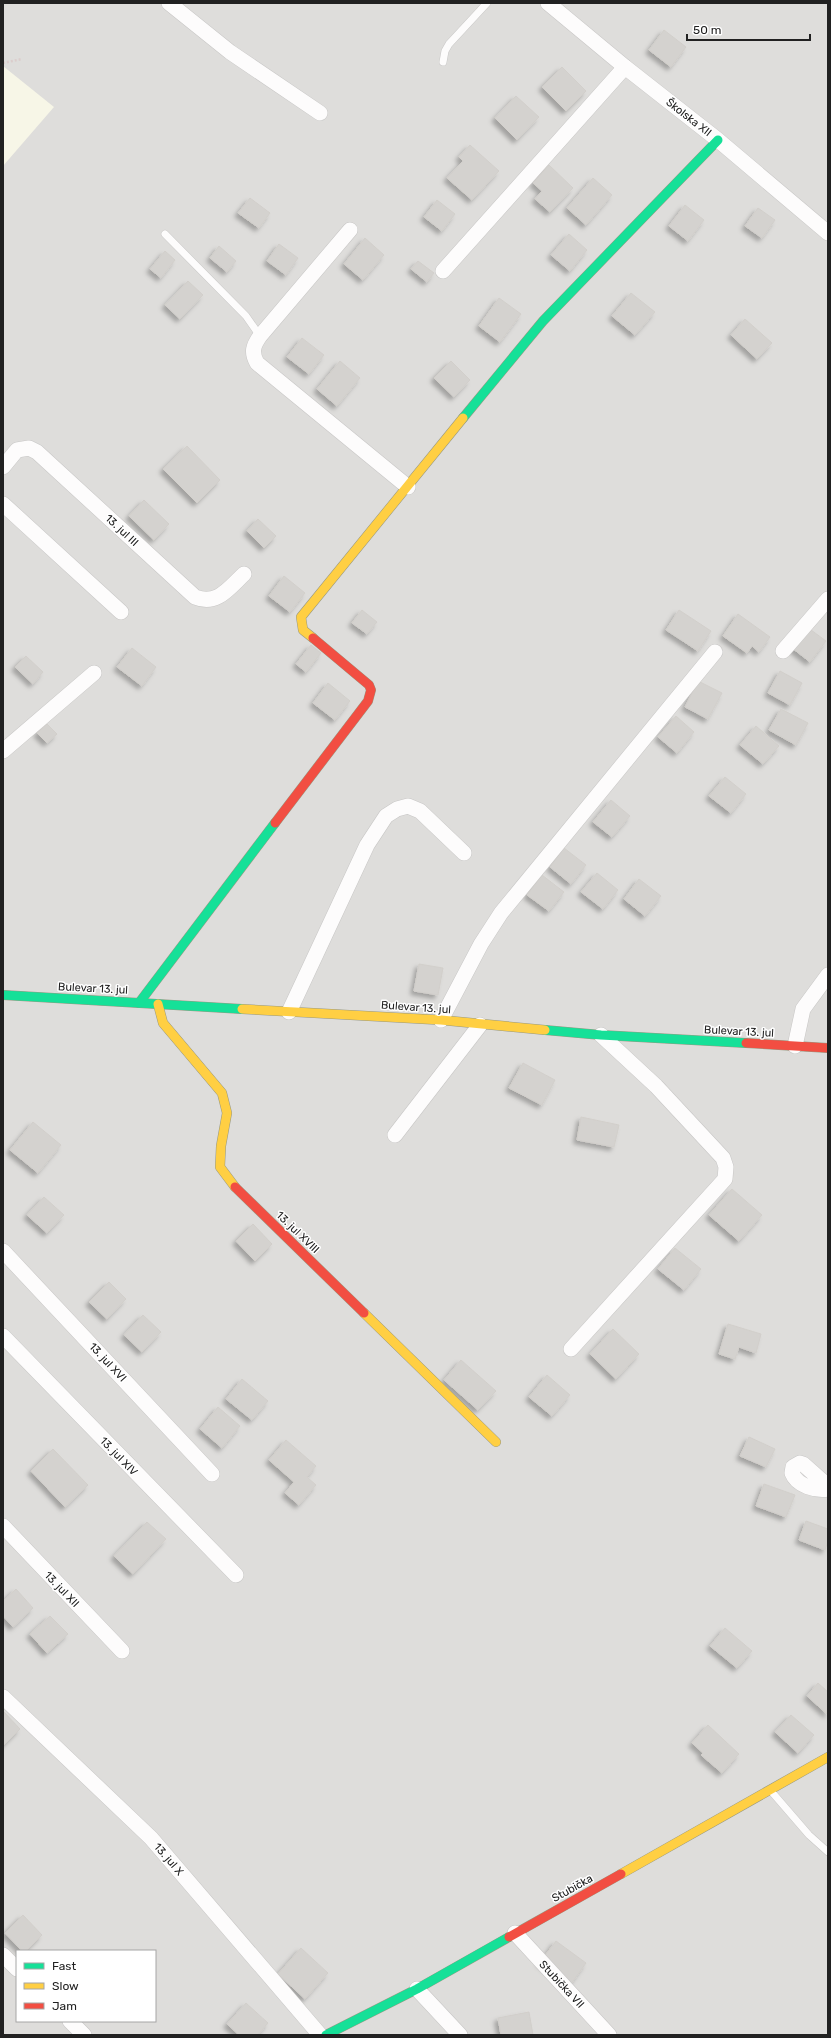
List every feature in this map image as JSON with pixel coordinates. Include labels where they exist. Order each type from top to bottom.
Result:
[{"type":"street","points":[[169,3],[230,52],[320,113]]},
{"type":"street","name":"Školska XII","points":[[548,3],[625,68],[718,140],[828,233]]},
{"type":"street","points":[[443,271],[625,68]]},
{"type":"street","points":[[139,1003],[368,701],[371,690],[370,685],[303,630],[301,618],[543,321],[718,140]]},
{"type":"street","points":[[350,230],[260,336],[254,344],[253,355],[257,363],[408,487]]},
{"type":"street","name":"13. jul III","points":[[3,467],[17,450],[29,448],[38,452],[195,597],[204,601],[220,597],[244,574]]},
{"type":"street","points":[[3,504],[121,612]]},
{"type":"street","points":[[782,651],[828,599]]},
{"type":"street","points":[[441,1020],[481,944],[501,913],[715,652]]},
{"type":"street","points":[[3,751],[94,673]]},
{"type":"street","points":[[288,1012],[367,845],[386,816],[398,809],[408,806],[420,811],[464,852]]},
{"type":"street","points":[[795,1046],[803,1009],[828,975]]},
{"type":"street","name":"Bulevar 13. jul","points":[[3,995],[441,1020],[480,1025],[601,1035],[828,1048]]},
{"type":"street","name":"13. jul XVIII","points":[[158,1004],[163,1023],[222,1093],[227,1103],[229,1114],[220,1153],[220,1166],[229,1181],[496,1442]]},
{"type":"street","points":[[395,1135],[480,1025]]},
{"type":"street","points":[[571,1349],[725,1179],[726,1167],[723,1158],[656,1086],[601,1035]]},
{"type":"street","name":"13. jul XVI","points":[[3,1251],[212,1474]]},
{"type":"street","name":"13. jul XIV","points":[[3,1336],[236,1575]]},
{"type":"street","points":[[828,1486],[803,1464],[800,1463],[794,1468],[792,1474],[798,1482],[817,1489],[828,1489]]},
{"type":"street","name":"13. jul XII","points":[[3,1526],[122,1651]]},
{"type":"street","name":"13. jul X","points":[[3,1697],[151,1838],[320,2035]]},
{"type":"street","name":"Stubička","points":[[326,2035],[417,1989],[828,1757]]},
{"type":"street","name":"Stubička VII","points":[[515,1933],[609,2035]]},
{"type":"street","points":[[3,1955],[16,1968]]},
{"type":"street","points":[[417,1989],[460,2035]]},
{"type":"street","points":[[71,2022],[84,2035]]},
{"type":"lane","points":[[443,62],[445,51],[449,44],[487,3]]},
{"type":"lane","points":[[165,234],[246,316],[260,336]]},
{"type":"lane","points":[[770,1790],[809,1835],[828,1852]]},
{"type":"path","points":[[3,63],[22,60]]},
{"type":"shaded area","points":[[3,3],[828,3],[828,2033],[826,2035],[3,2035]]},
{"type":"shaded area","points":[[3,66],[54,107],[3,166]]},
{"type":"building","points":[[664,30],[686,47],[671,67],[649,50]]},
{"type":"building","points":[[562,67],[586,91],[566,111],[542,87]]},
{"type":"building","points":[[516,96],[539,117],[517,140],[495,118]]},
{"type":"building","points":[[470,145],[499,171],[472,200],[447,178],[463,161],[459,157]]},
{"type":"building","points":[[549,165],[573,188],[550,212],[535,199],[542,191],[533,183]]},
{"type":"building","points":[[593,178],[612,195],[586,225],[567,208]]},
{"type":"building","points":[[250,198],[270,213],[259,228],[238,213]]},
{"type":"building","points":[[437,200],[455,214],[442,231],[424,217]]},
{"type":"building","points":[[685,205],[704,220],[688,241],[669,226]]},
{"type":"building","points":[[758,208],[775,220],[762,238],[745,226]]},
{"type":"building","points":[[569,234],[587,250],[570,271],[551,255]]},
{"type":"building","points":[[365,238],[384,255],[363,280],[344,264]]},
{"type":"building","points":[[279,244],[298,258],[286,275],[267,261]]},
{"type":"building","points":[[219,246],[236,261],[227,272],[210,258]]},
{"type":"building","points":[[165,251],[175,260],[161,278],[150,269]]},
{"type":"building","points":[[418,261],[434,273],[427,282],[411,269]]},
{"type":"building","points":[[188,281],[203,295],[180,319],[165,305]]},
{"type":"building","points":[[631,293],[655,312],[635,335],[612,316]]},
{"type":"building","points":[[499,298],[521,314],[500,342],[479,326]]},
{"type":"building","points":[[745,319],[772,343],[757,359],[731,335]]},
{"type":"building","points":[[302,338],[324,355],[309,374],[287,357]]},
{"type":"building","points":[[340,361],[360,378],[337,406],[317,389]]},
{"type":"building","points":[[451,361],[470,380],[454,397],[434,378]]},
{"type":"building","points":[[187,446],[220,480],[197,503],[163,469]]},
{"type":"building","points":[[144,500],[169,524],[154,540],[129,516]]},
{"type":"building","points":[[258,519],[276,536],[264,548],[247,531]]},
{"type":"building","points":[[284,576],[305,593],[290,612],[269,596]]},
{"type":"building","points":[[362,610],[377,622],[367,634],[352,623]]},
{"type":"building","points":[[679,610],[711,631],[698,651],[666,630]]},
{"type":"building","points":[[738,614],[770,637],[759,652],[752,646],[747,653],[723,636]]},
{"type":"building","points":[[807,627],[826,641],[810,662],[792,648]]},
{"type":"building","points":[[311,645],[321,653],[306,672],[296,664]]},
{"type":"building","points":[[132,648],[156,667],[142,686],[117,667]]},
{"type":"building","points":[[26,656],[43,672],[33,684],[15,667]]},
{"type":"building","points":[[780,671],[802,683],[790,705],[768,693]]},
{"type":"building","points":[[698,681],[722,693],[708,719],[685,707]]},
{"type":"building","points":[[328,683],[350,701],[335,720],[313,703]]},
{"type":"building","points":[[781,709],[808,723],[796,745],[769,730]]},
{"type":"building","points":[[676,716],[694,732],[677,753],[658,737]]},
{"type":"building","points":[[47,724],[57,734],[47,743],[37,733]]},
{"type":"building","points":[[756,726],[779,746],[763,764],[740,745]]},
{"type":"building","points":[[725,777],[746,794],[731,813],[709,796]]},
{"type":"building","points":[[611,800],[630,816],[612,837],[593,822]]},
{"type":"building","points":[[564,848],[586,865],[571,884],[550,867]]},
{"type":"building","points":[[597,873],[618,890],[603,909],[581,892]]},
{"type":"building","points":[[542,875],[564,892],[549,911],[527,895]]},
{"type":"building","points":[[639,879],[661,896],[645,916],[624,899]]},
{"type":"building","points":[[419,964],[443,968],[438,995],[414,991]]},
{"type":"building","points":[[523,1063],[555,1080],[542,1105],[509,1088]]},
{"type":"building","points":[[581,1117],[619,1125],[614,1147],[577,1140]]},
{"type":"building","points":[[33,1122],[61,1145],[38,1173],[10,1150]]},
{"type":"building","points":[[732,1189],[762,1215],[739,1241],[709,1215]]},
{"type":"building","points":[[44,1197],[64,1215],[47,1233],[27,1215]]},
{"type":"building","points":[[253,1224],[272,1244],[255,1261],[236,1241]]},
{"type":"building","points":[[675,1248],[701,1269],[684,1290],[658,1269]]},
{"type":"building","points":[[109,1282],[126,1299],[107,1319],[89,1302]]},
{"type":"building","points":[[143,1315],[161,1332],[142,1352],[124,1335]]},
{"type":"building","points":[[728,1324],[761,1334],[756,1353],[739,1347],[735,1359],[719,1354]]},
{"type":"building","points":[[613,1329],[639,1354],[616,1379],[590,1354]]},
{"type":"building","points":[[461,1360],[496,1391],[478,1410],[444,1380]]},
{"type":"building","points":[[547,1375],[570,1395],[552,1416],[529,1397]]},
{"type":"building","points":[[242,1379],[268,1401],[252,1420],[226,1399]]},
{"type":"building","points":[[218,1407],[240,1426],[222,1448],[200,1429]]},
{"type":"building","points":[[749,1437],[775,1449],[766,1467],[740,1456]]},
{"type":"building","points":[[286,1440],[316,1466],[307,1477],[316,1485],[299,1505],[285,1493],[294,1482],[269,1460]]},
{"type":"building","points":[[53,1449],[88,1485],[65,1507],[31,1471]]},
{"type":"building","points":[[764,1484],[795,1495],[786,1517],[756,1506]]},
{"type":"building","points":[[806,1521],[828,1529],[828,1541],[825,1550],[799,1540]]},
{"type":"building","points":[[147,1522],[166,1539],[133,1574],[114,1556]]},
{"type":"building","points":[[16,1589],[33,1608],[13,1627],[3,1616],[3,1601]]},
{"type":"building","points":[[50,1616],[68,1634],[47,1653],[30,1634]]},
{"type":"building","points":[[725,1628],[752,1651],[737,1668],[710,1646]]},
{"type":"building","points":[[818,1683],[828,1692],[828,1715],[807,1696]]},
{"type":"building","points":[[3,1711],[20,1729],[3,1746]]},
{"type":"building","points":[[791,1715],[814,1735],[798,1753],[775,1732]]},
{"type":"building","points":[[708,1725],[739,1754],[722,1773],[701,1755],[703,1753],[692,1743]]},
{"type":"building","points":[[23,1915],[42,1935],[27,1950],[21,1950],[5,1933]]},
{"type":"building","points":[[556,1941],[586,1963],[571,1984],[540,1962]]},
{"type":"building","points":[[301,1948],[328,1973],[305,1999],[278,1974]]},
{"type":"building","points":[[246,2003],[268,2023],[258,2035],[239,2035],[227,2024]]},
{"type":"building","points":[[529,2012],[533,2035],[501,2035],[498,2018]]},
{"type":"traffic: fast","points":[[463,418],[543,321],[718,140]]},
{"type":"traffic: fast","points":[[139,1003],[275,823]]},
{"type":"traffic: fast","points":[[3,995],[242,1009]]},
{"type":"traffic: fast","points":[[545,1030],[601,1035],[746,1043]]},
{"type":"traffic: fast","points":[[326,2035],[417,1989],[509,1937]]},
{"type":"traffic: slow","points":[[313,638],[303,630],[301,617],[463,418]]},
{"type":"traffic: slow","points":[[158,1004],[163,1023],[222,1093],[227,1113],[221,1146],[220,1167],[235,1187]]},
{"type":"traffic: slow","points":[[242,1009],[441,1020],[545,1030]]},
{"type":"traffic: slow","points":[[364,1313],[496,1442]]},
{"type":"traffic: slow","points":[[621,1874],[828,1757]]},
{"type":"traffic: jam","points":[[275,823],[368,701],[371,690],[369,685],[313,638]]},
{"type":"traffic: jam","points":[[746,1043],[828,1048]]},
{"type":"traffic: jam","points":[[235,1187],[364,1313]]},
{"type":"traffic: jam","points":[[509,1937],[621,1874]]}]
